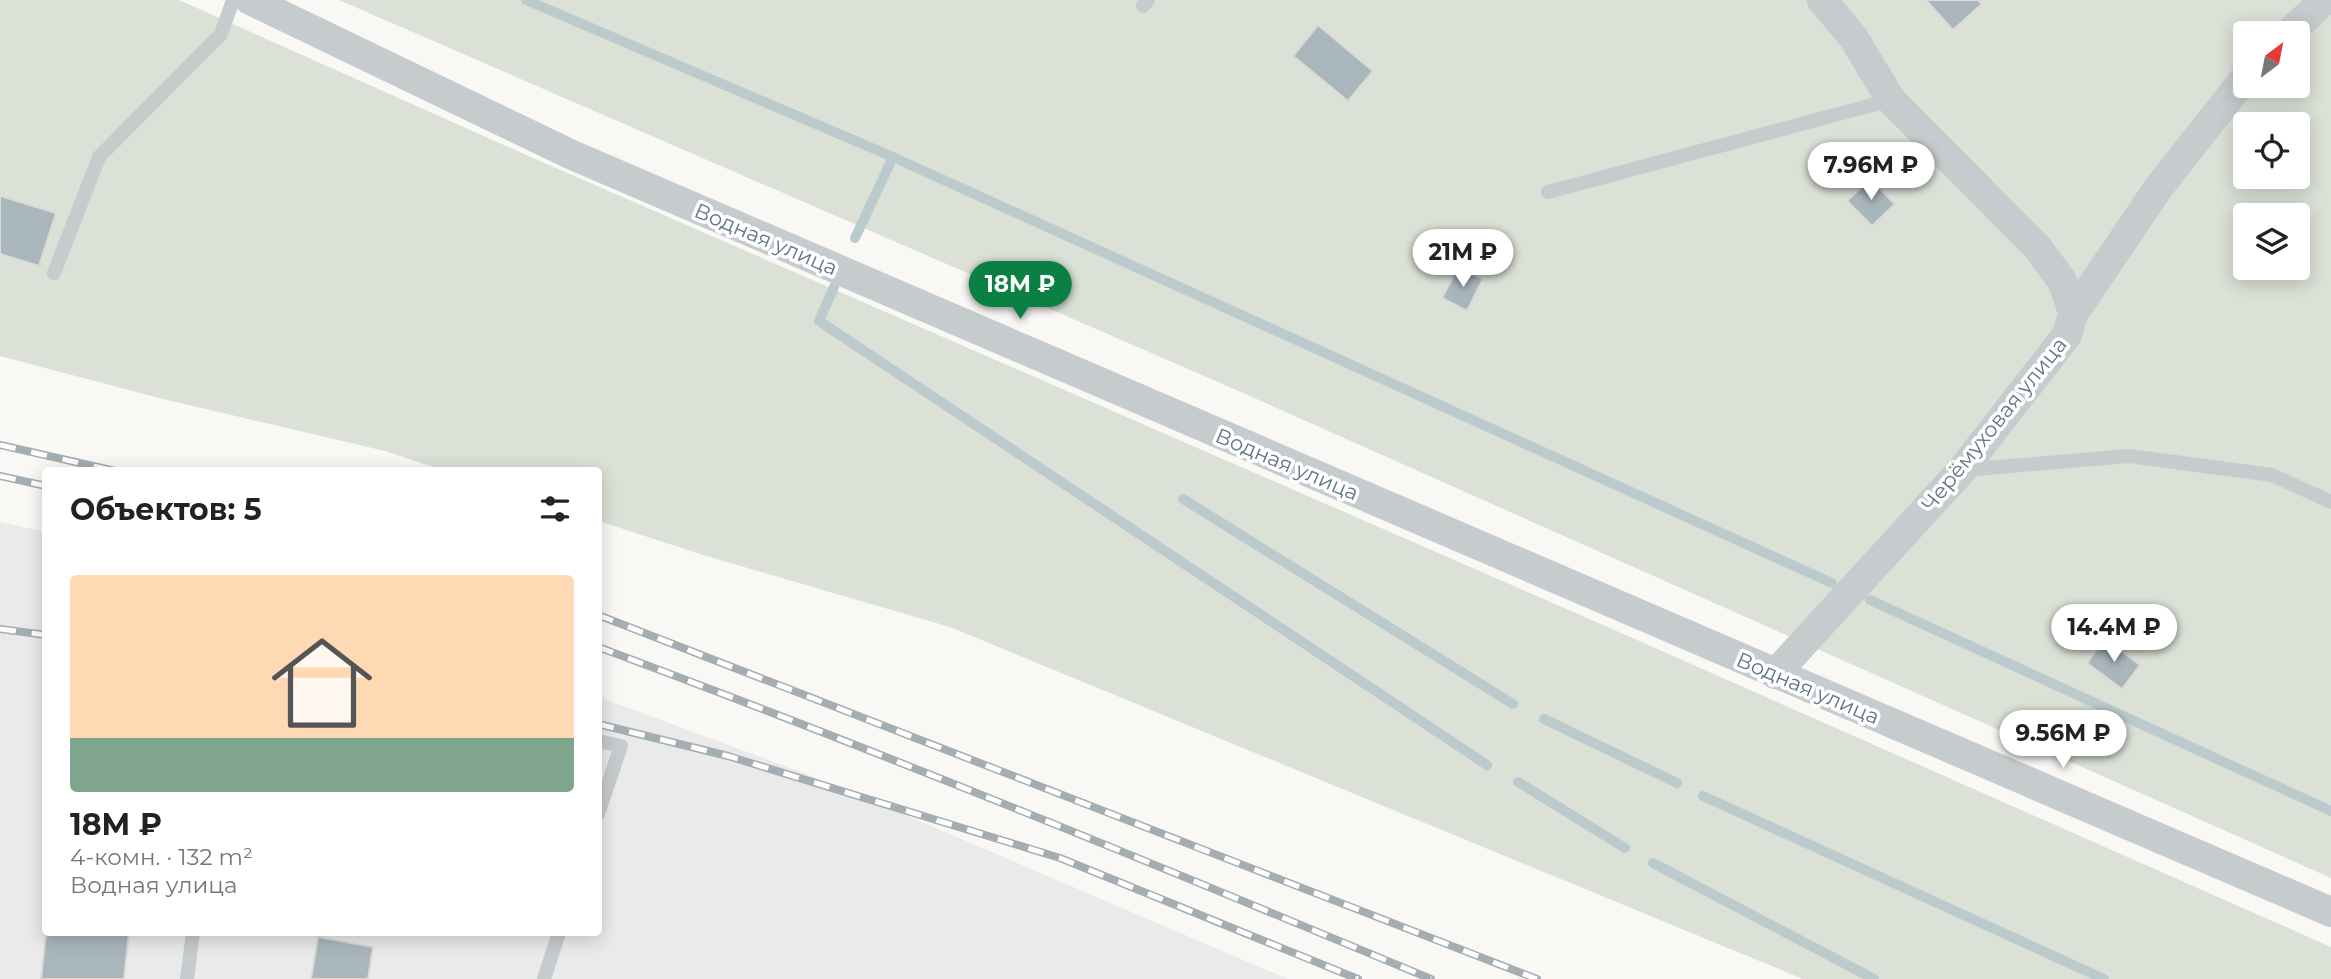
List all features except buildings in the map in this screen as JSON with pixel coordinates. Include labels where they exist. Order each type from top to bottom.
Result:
[{"type":"street","name":"Водная улица","points":[[250,0],[570,154],[2331,912]]},
{"type":"street","name":"Черёмуховая улица","points":[[1775,674],[1962,470],[2067,335],[2073,314],[2062,281],[2038,248],[1891,100],[1853,37],[1822,0]]},
{"type":"street","points":[[2302,21],[2325,0]]},
{"type":"street","points":[[2073,314],[2159,187],[2233,93]]},
{"type":"lane","points":[[54,273],[99,157],[221,34],[233,0]]},
{"type":"lane","points":[[1548,192],[1891,100]]},
{"type":"lane","points":[[1962,470],[2129,456],[2272,475],[2331,502]]},
{"type":"lane","points":[[602,742],[621,746],[602,802]]},
{"type":"lane","points":[[187,979],[193,936]]},
{"type":"lane","points":[[544,979],[558,936]]},
{"type":"shaded area","points":[[0,0],[179,0],[2331,947],[2331,979],[1803,979],[950,627],[703,555],[602,522],[602,467],[433,467],[385,451],[163,399],[0,356]]},
{"type":"shaded area","points":[[339,0],[2331,0],[2331,878],[1241,392]]},
{"type":"shaded area","points":[[0,522],[42,531],[42,936],[602,936],[602,698],[833,784],[1288,979],[0,979]]},
{"type":"waterway","points":[[526,0],[893,157],[1832,583]]},
{"type":"waterway","points":[[855,238],[893,157]]},
{"type":"waterway","points":[[834,287],[819,321],[1487,765]]},
{"type":"waterway","points":[[1183,499],[1513,704]]},
{"type":"waterway","points":[[1870,600],[2331,811]]},
{"type":"waterway","points":[[1544,719],[1677,783]]},
{"type":"waterway","points":[[1518,782],[1625,848]]},
{"type":"waterway","points":[[1703,796],[2104,979]]},
{"type":"waterway","points":[[1653,863],[1874,979]]},
{"type":"railway","points":[[0,445],[97,467]]},
{"type":"railway","points":[[0,476],[42,485]]},
{"type":"railway","points":[[602,617],[1537,979]]},
{"type":"railway","points":[[0,629],[42,634]]},
{"type":"railway","points":[[602,649],[1016,809],[1431,979]]},
{"type":"railway","points":[[602,725],[728,756],[1060,858],[1358,979]]}]
